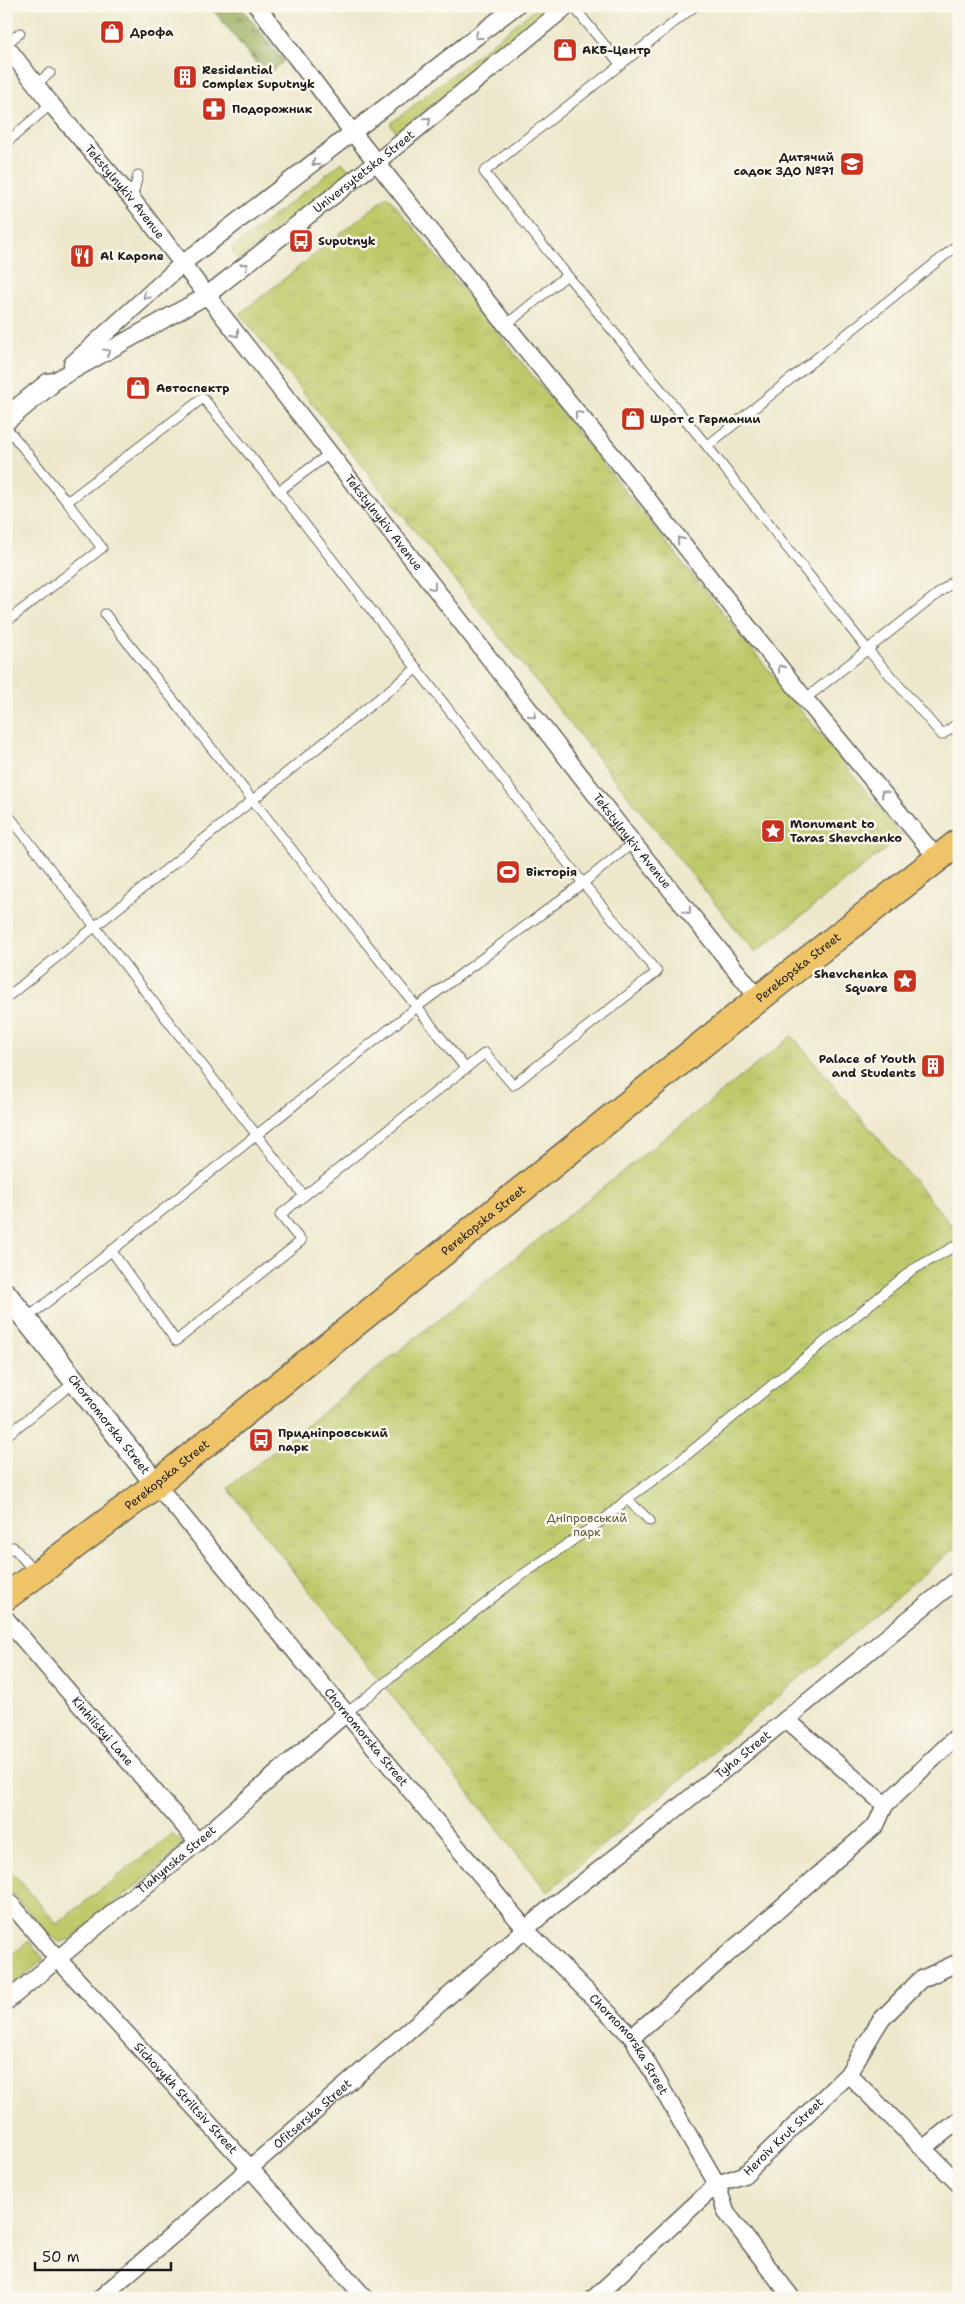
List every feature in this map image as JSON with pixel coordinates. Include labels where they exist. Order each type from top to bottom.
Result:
[{"type":"main road","name":"Perekopska Street","points":[[6,1596],[156,1484],[759,999],[959,842]]},
{"type":"street","points":[[257,6],[353,133],[636,484],[805,699],[937,858]]},
{"type":"street","name":"Universytetska Street","points":[[6,419],[49,384],[182,264],[516,6]]},
{"type":"street","name":"Universytetska Street","points":[[49,384],[206,296],[567,6]]},
{"type":"street","name":"Tekstylnykiv Avenue","points":[[6,45],[51,104],[132,199],[633,843],[759,999]]},
{"type":"street","name":"Chornomorska Street","points":[[6,1294],[156,1484],[345,1714],[527,1930],[632,2036],[717,2184],[726,2212],[792,2298]]},
{"type":"street","name":"Tyha Street","points":[[527,1930],[550,1908],[658,1824],[956,1584]]},
{"type":"street","name":"Kinhiiskyi Lane","points":[[6,1618],[198,1842]]},
{"type":"street","name":"Tiahynska Street","points":[[6,2002],[198,1842],[345,1714]]},
{"type":"street","points":[[786,1719],[885,1805]]},
{"type":"street","points":[[632,2036],[876,1825],[885,1805],[959,1734]]},
{"type":"street","name":"Sichovykh Striltsiv Street","points":[[6,1898],[57,1958],[249,2167],[365,2298]]},
{"type":"street","name":"Ofitserska Street","points":[[100,2298],[249,2167],[527,1930]]},
{"type":"street","name":"Heroiv Krut Street","points":[[594,2298],[717,2184],[744,2174],[848,2074],[880,2021],[920,1980],[959,1962]]},
{"type":"street","points":[[848,2074],[959,2184]]},
{"type":"street","points":[[924,2148],[959,2120]]},
{"type":"lane","points":[[573,6],[621,64]]},
{"type":"lane","points":[[695,6],[484,172],[707,446],[866,649],[942,735],[959,722]]},
{"type":"lane","points":[[6,45],[20,33]]},
{"type":"lane","points":[[36,84],[50,73]]},
{"type":"lane","points":[[6,143],[51,104]]},
{"type":"lane","points":[[132,199],[138,174]]},
{"type":"lane","points":[[707,446],[959,244]]},
{"type":"lane","points":[[506,324],[568,274]]},
{"type":"lane","points":[[67,502],[203,398],[279,491],[583,883],[657,972],[514,1085],[486,1053],[466,1068],[280,1215],[300,1242],[176,1341],[110,1250]]},
{"type":"lane","points":[[6,427],[102,548],[6,622]]},
{"type":"lane","points":[[279,491],[329,454]]},
{"type":"lane","points":[[805,699],[959,577]]},
{"type":"lane","points":[[105,614],[466,1068]]},
{"type":"lane","points":[[6,998],[417,668]]},
{"type":"lane","points":[[6,812],[304,1196]]},
{"type":"lane","points":[[26,1319],[110,1250],[417,1007],[583,883],[633,843]]},
{"type":"lane","points":[[345,1714],[519,1577],[607,1517],[627,1499],[677,1463],[912,1270],[959,1244]]},
{"type":"lane","points":[[6,1436],[74,1382]]},
{"type":"lane","points":[[627,1499],[650,1521]]},
{"type":"lane","points":[[6,1552],[13,1547],[36,1573]]},
{"type":"green space","points":[[210,6],[240,6],[284,61],[266,76]]},
{"type":"green space","points":[[539,6],[558,6],[397,133],[390,124]]},
{"type":"green space","points":[[342,162],[350,171],[239,260],[231,250]]},
{"type":"green space","points":[[388,196],[902,836],[755,953],[240,314]]},
{"type":"green space","name":"Дніпровський парк","points":[[792,1036],[959,1234],[959,1544],[547,1892],[228,1488]]},
{"type":"green space","points":[[172,1834],[185,1846],[71,1939],[60,1942],[49,1935],[6,1886],[6,1865],[57,1924]]},
{"type":"green space","points":[[29,1941],[44,1959],[6,1992],[6,1959]]},
{"type":"place","name":"Дрофа","points":[[112,32]]},
{"type":"place","name":"АКБ-Центр","points":[[565,50]]},
{"type":"place","name":"Residential Complex Suputnyk","points":[[185,77]]},
{"type":"place","name":"Подорожник","points":[[214,109]]},
{"type":"place","name":"Дитячий садок ЗДО №71","points":[[852,164]]},
{"type":"place","name":"Suputnyk","points":[[301,241]]},
{"type":"place","name":"Al Kapone","points":[[82,256]]},
{"type":"place","name":"Автоспектр","points":[[138,388]]},
{"type":"place","name":"Шрот с Германии","points":[[633,419]]},
{"type":"place","name":"Monument to Taras Shevchenko","points":[[773,831]]},
{"type":"place","name":"Вікторія","points":[[508,872]]},
{"type":"place","name":"Shevchenka Square","points":[[905,981]]},
{"type":"place","name":"Palace of Youth and Students","points":[[933,1066]]},
{"type":"place","name":"Придніпровський парк","points":[[261,1440]]}]
